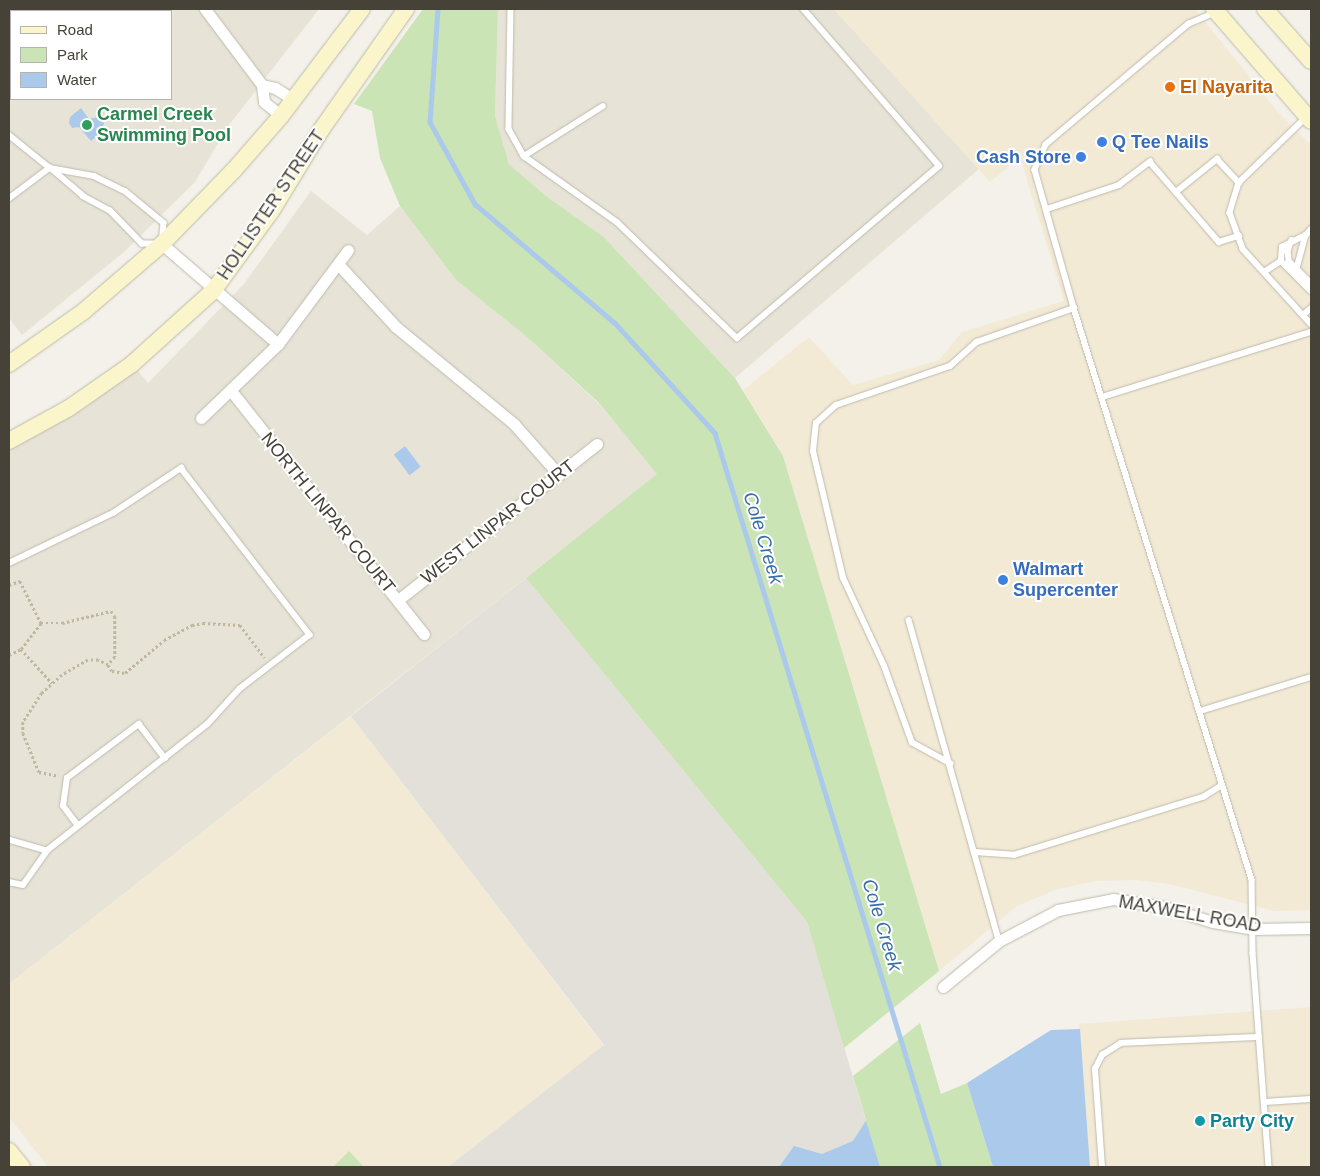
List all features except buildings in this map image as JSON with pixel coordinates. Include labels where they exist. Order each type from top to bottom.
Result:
[{"type":"main road","points":[[9,364],[84,311],[162,244],[281,116],[362,9]]},
{"type":"main road","points":[[1265,9],[1311,61]]},
{"type":"main road","points":[[1215,10],[1310,116]]},
{"type":"main road","name":"HOLLISTER STREET","points":[[9,441],[69,408],[132,364],[213,290],[272,210],[321,130],[404,11]]},
{"type":"main road","points":[[9,1150],[22,1167]]},
{"type":"street","points":[[205,9],[262,85],[264,102],[281,116]]},
{"type":"street","points":[[262,85],[275,88],[294,100]]},
{"type":"street","points":[[162,244],[213,290],[278,344]]},
{"type":"street","points":[[202,418],[232,392],[278,344],[348,250]]},
{"type":"street","points":[[338,264],[396,327],[514,424],[559,474]]},
{"type":"street","name":"NORTH LINPAR COURT","points":[[232,392],[424,634]]},
{"type":"street","name":"WEST LINPAR COURT","points":[[398,600],[597,444]]},
{"type":"street","name":"MAXWELL ROAD","points":[[943,987],[999,941],[1058,910],[1112,899],[1164,907],[1214,922],[1254,929],[1311,928]]},
{"type":"lane","points":[[511,9],[509,129],[524,156],[617,222],[737,338],[940,166],[803,9]]},
{"type":"lane","points":[[1215,10],[1189,24],[1046,145],[1035,170],[1074,308],[1252,880],[1259,1037],[1269,1167]]},
{"type":"lane","points":[[524,156],[603,106]]},
{"type":"lane","points":[[1310,116],[1239,183],[1230,213],[1243,249],[1311,324]]},
{"type":"lane","points":[[9,135],[50,168],[84,197],[110,211],[142,244],[162,244],[164,223],[126,191],[94,176],[50,168],[9,200]]},
{"type":"lane","points":[[1176,192],[1217,159],[1239,183]]},
{"type":"lane","points":[[1047,209],[1120,185],[1150,162],[1219,242],[1239,236]]},
{"type":"lane","points":[[1297,269],[1306,236],[1311,229]]},
{"type":"lane","points":[[1306,236],[1292,240],[1282,247],[1281,262],[1311,291]]},
{"type":"lane","points":[[1292,240],[1289,261],[1311,284]]},
{"type":"lane","points":[[1264,272],[1281,262]]},
{"type":"lane","points":[[950,764],[912,743],[884,666],[843,578],[813,451],[816,423],[836,404],[950,366],[977,342],[1074,308]]},
{"type":"lane","points":[[1303,315],[1311,308]]},
{"type":"lane","points":[[1102,397],[1311,332]]},
{"type":"lane","points":[[9,563],[114,514],[181,468],[310,635],[240,689],[208,724],[47,851],[23,886],[9,882]]},
{"type":"lane","points":[[909,620],[999,941]]},
{"type":"lane","points":[[1200,711],[1311,677]]},
{"type":"lane","points":[[78,826],[63,806],[68,778],[139,724],[165,758]]},
{"type":"lane","points":[[975,852],[1014,855],[1203,797],[1222,785]]},
{"type":"lane","points":[[9,840],[47,851]]},
{"type":"lane","points":[[1102,1167],[1094,1069],[1102,1055],[1121,1043],[1259,1037]]},
{"type":"lane","points":[[1264,1102],[1311,1099]]},
{"type":"path","points":[[9,585],[20,581],[41,623]]},
{"type":"path","points":[[41,623],[62,623],[111,611],[117,628],[115,657],[108,665]]},
{"type":"path","points":[[9,655],[21,649],[41,623]]},
{"type":"path","points":[[68,778],[39,772],[22,726],[29,709],[52,683],[88,660],[98,660],[108,665],[115,672],[125,673],[164,640],[192,625],[240,625],[270,665]]},
{"type":"path","points":[[21,649],[52,683]]},
{"type":"shaded area","points":[[9,9],[319,9],[229,125],[195,182],[124,252],[22,335],[9,318]]},
{"type":"shaded area","points":[[498,9],[834,9],[979,169],[735,378],[604,237],[546,196],[509,164],[495,116]]},
{"type":"shaded area","points":[[834,9],[1195,9],[1276,110],[1311,145],[1311,910],[1274,911],[1170,884],[1135,880],[1095,881],[1055,890],[1017,906],[939,971],[783,456],[743,390],[809,337],[853,385],[939,360],[962,332],[1064,301],[1020,157],[990,182]]},
{"type":"shaded area","points":[[311,191],[367,235],[400,206],[456,280],[527,337],[599,404],[658,474],[9,984],[9,450],[84,408],[137,370],[148,383],[244,284]]},
{"type":"shaded area","points":[[526,578],[807,922],[866,1121],[853,1141],[822,1154],[794,1146],[779,1167],[448,1167],[604,1045],[351,716]]},
{"type":"shaded area","points":[[351,716],[604,1046],[448,1167],[48,1167],[9,1117],[9,984]]},
{"type":"shaded area","points":[[1311,1007],[1311,1167],[1090,1167],[1079,1024]]},
{"type":"green space","points":[[423,9],[498,9],[495,116],[509,164],[546,196],[604,237],[735,378],[783,456],[939,971],[844,1048],[807,922],[526,578],[657,474],[598,402],[527,337],[456,280],[400,206],[380,158],[372,111],[354,104]]},
{"type":"green space","points":[[920,1023],[941,1094],[967,1083],[993,1167],[779,1167],[794,1146],[822,1154],[853,1141],[866,1120],[853,1076]]},
{"type":"green space","points":[[349,1151],[364,1167],[333,1167]]},
{"type":"water","name":"Carmel Creek Swimming Pool","points":[[81,108],[89,119],[98,117],[104,123],[102,132],[91,141],[79,127],[72,128],[69,123],[70,117]]},
{"type":"water","points":[[405,446],[421,467],[409,475],[394,454]]},
{"type":"water","points":[[1080,1029],[1090,1167],[993,1167],[967,1083],[1051,1030]]},
{"type":"water","points":[[866,1121],[880,1167],[779,1167],[794,1146],[822,1154],[853,1141]]},
{"type":"waterway","name":"Cole Creek","points":[[438,9],[430,122],[475,204],[615,323],[715,433],[940,1167]]},
{"type":"place","name":"El Nayarita","points":[[1170,87]]},
{"type":"place","name":"Carmel Creek Swimming Pool","points":[[87,125]]},
{"type":"place","name":"Q Tee Nails","points":[[1102,142]]},
{"type":"place","name":"Cash Store","points":[[1081,157]]},
{"type":"place","name":"Walmart Supercenter","points":[[1003,580]]},
{"type":"place","name":"Party City","points":[[1200,1121]]}]
